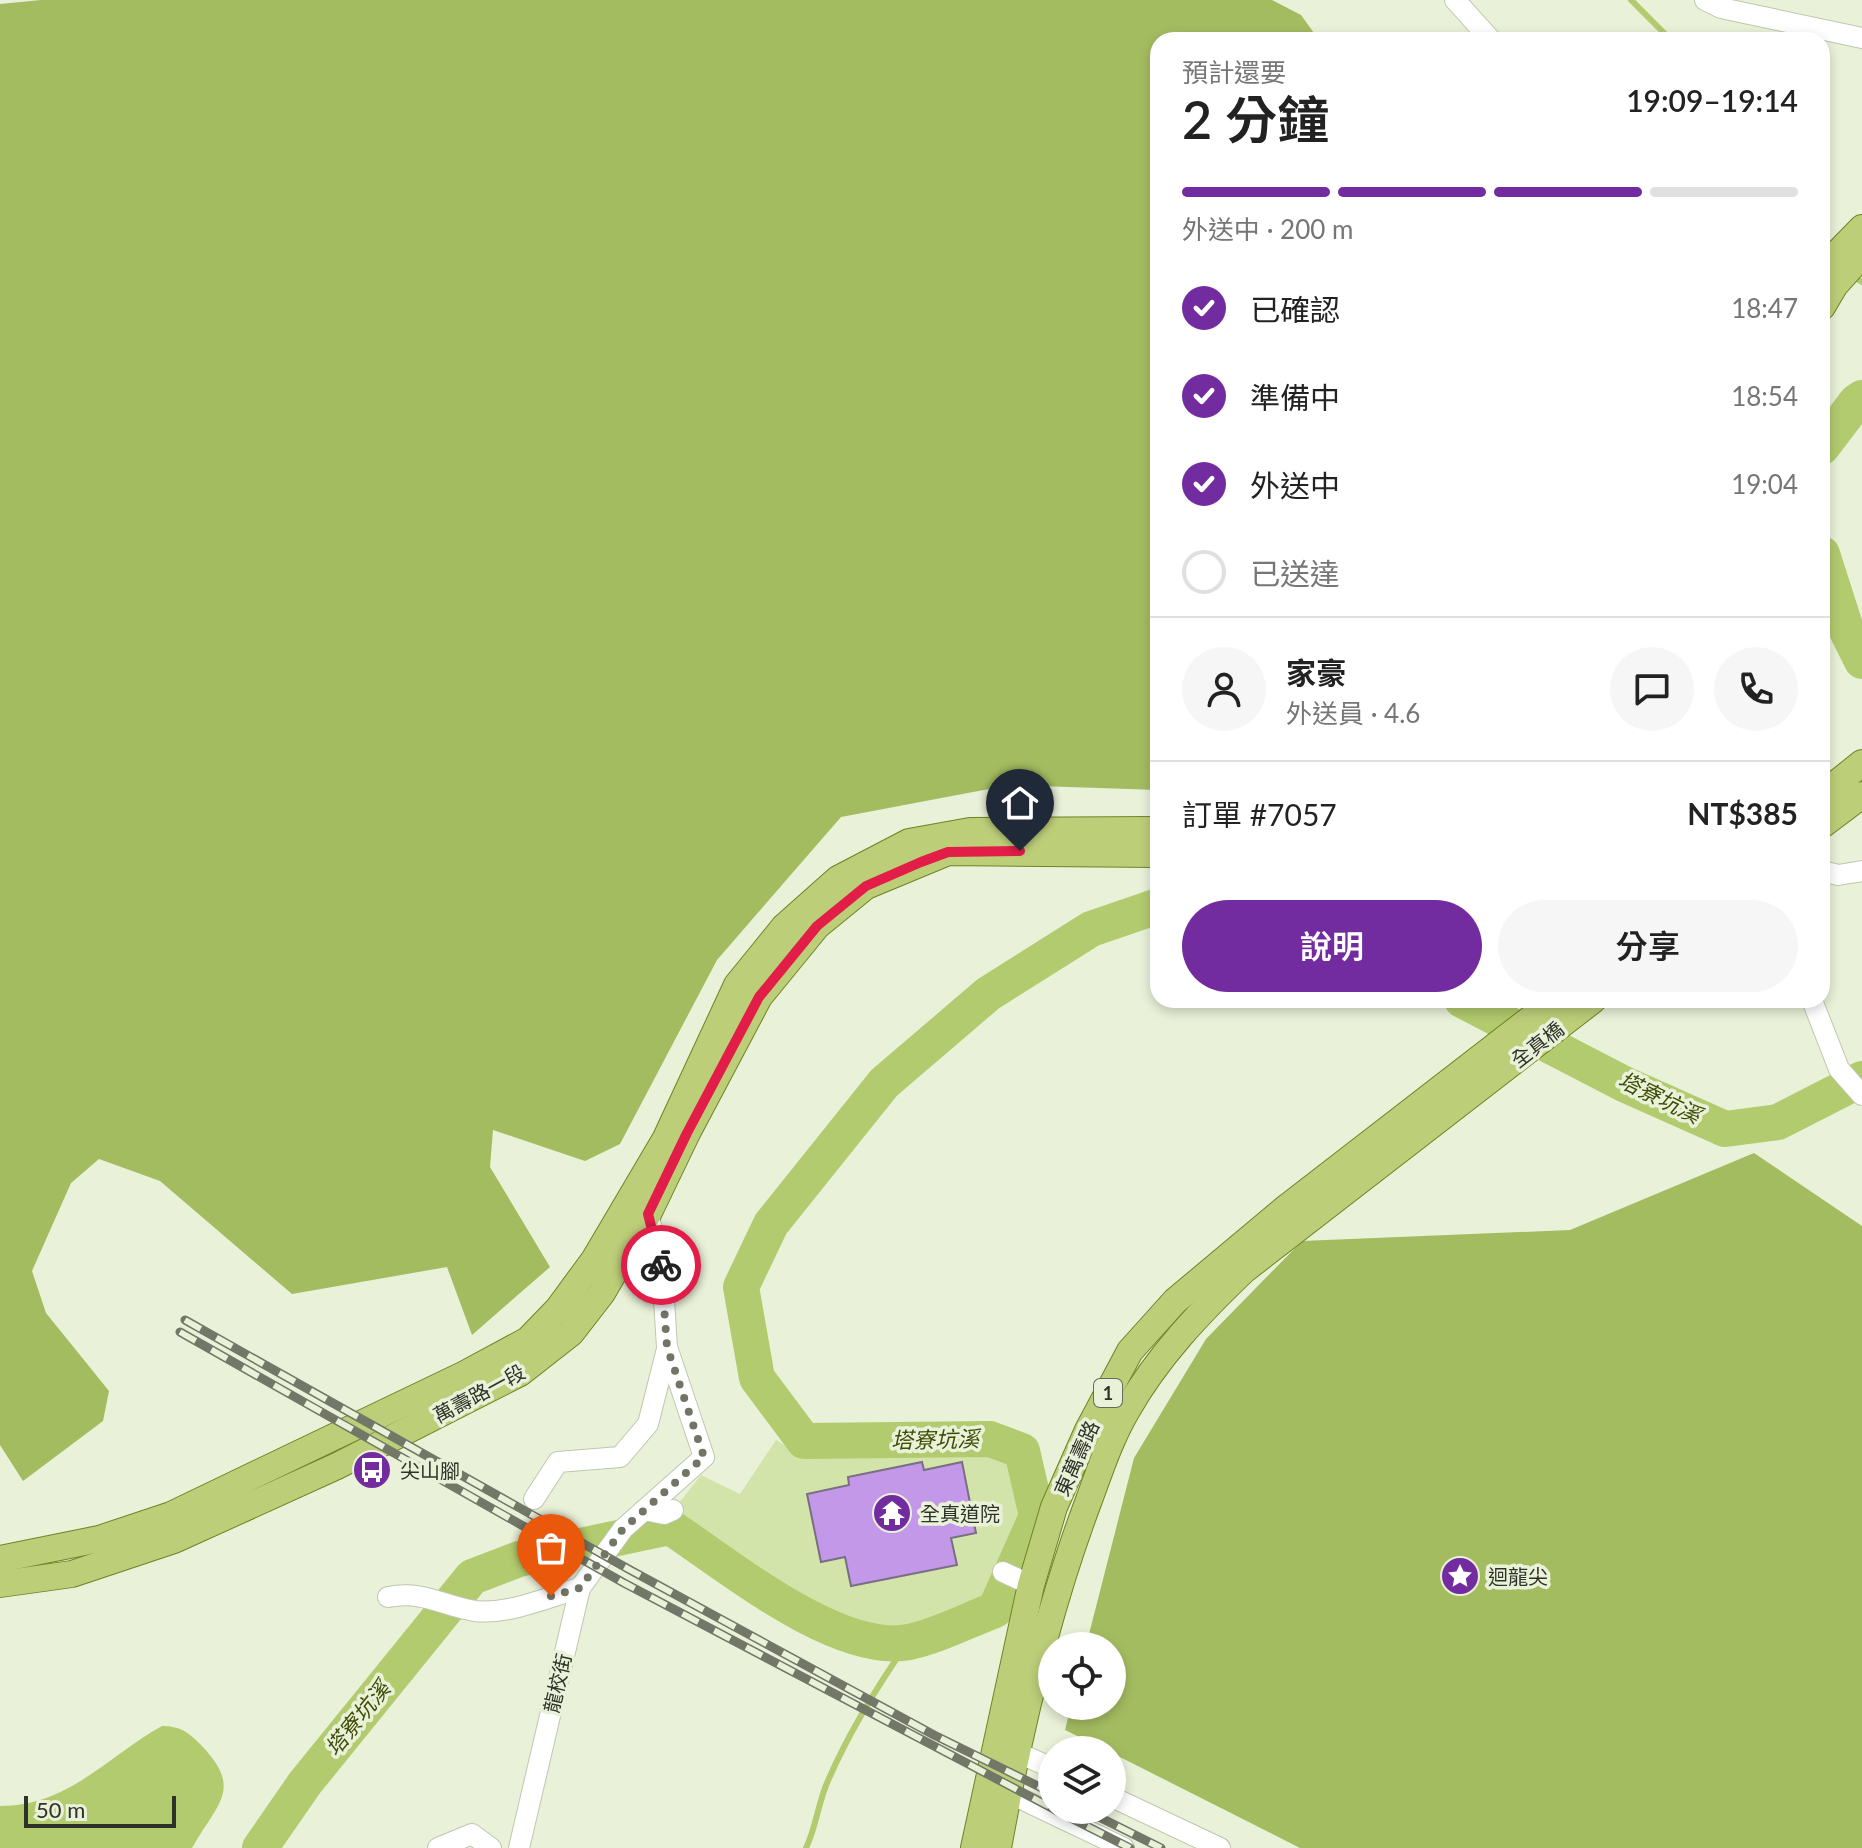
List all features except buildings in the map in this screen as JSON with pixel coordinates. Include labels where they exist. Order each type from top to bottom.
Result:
[{"type":"main road","points":[[1830,282],[1853,254],[1862,228]]},
{"type":"main road","points":[[1830,788],[1860,764]]},
{"type":"main road","points":[[1830,819],[1861,796]]},
{"type":"main road","name":"萬壽路一段","points":[[0,1584],[72,1574],[174,1540],[337,1466],[520,1373],[571,1333],[602,1293],[666,1138],[737,985],[784,927],[838,879],[909,842],[970,831],[1150,830]]},
{"type":"main road","name":"萬壽路一段","points":[[0,1559],[99,1539],[171,1515],[465,1374],[528,1340],[558,1309],[639,1207],[687,1133],[759,997],[817,926],[866,886],[948,852],[1150,854]]},
{"type":"main road","name":"全真橋","points":[[1469,1081],[1547,1008]]},
{"type":"main road","name":"全真橋","points":[[1469,1081],[1581,1008]]},
{"type":"main road","name":"東萬壽路","points":[[974,1848],[999,1788],[1008,1748],[1031,1585],[1054,1507],[1088,1430],[1130,1351],[1175,1301],[1286,1208],[1469,1081]]},
{"type":"main road","name":"東萬壽路","points":[[1008,1748],[1075,1538],[1125,1412],[1159,1360],[1194,1319],[1244,1270],[1469,1081]]},
{"type":"main road","points":[[1031,1585],[1057,1592]]},
{"type":"main road","name":"東萬壽路","points":[[998,1848],[999,1788]]},
{"type":"street","points":[[1455,0],[1484,32]]},
{"type":"street","points":[[1705,0],[1721,8],[1862,38]]},
{"type":"street","points":[[1830,873],[1838,875],[1862,871]]},
{"type":"street","points":[[1815,1008],[1839,1069],[1862,1095]]},
{"type":"street","name":"龍校街","points":[[519,1848],[580,1588],[623,1529],[704,1457],[667,1347],[662,1268],[639,1207]]},
{"type":"street","points":[[534,1499],[558,1462],[620,1457],[648,1424],[667,1347]]},
{"type":"street","points":[[644,1510],[664,1514],[673,1510]]},
{"type":"street","points":[[1003,1572],[1031,1585]]},
{"type":"street","points":[[388,1597],[419,1594],[473,1610],[493,1611],[580,1588]]},
{"type":"street","points":[[1008,1748],[1038,1762]]},
{"type":"street","points":[[999,1788],[1124,1848]]},
{"type":"street","points":[[1126,1804],[1220,1848]]},
{"type":"street","points":[[438,1848],[472,1834],[491,1848]]},
{"type":"shaded area","points":[[41,0],[1272,0],[1301,15],[1313,32],[1150,32],[1150,790],[1010,785],[841,817],[717,960],[620,1144],[585,1161],[493,1130],[490,1167],[550,1267],[472,1335],[447,1267],[292,1294],[160,1181],[99,1159],[71,1183],[32,1271],[46,1313],[109,1391],[103,1421],[23,1481],[0,1445],[0,4]]},
{"type":"shaded area","points":[[1754,1153],[1862,1226],[1862,1848],[1300,1848],[1126,1760],[1126,1736],[1077,1736],[1065,1730],[1068,1720],[1126,1720],[1126,1632],[1090,1632],[1134,1458],[1206,1339],[1302,1241],[1570,1230]]},
{"type":"shaded area","points":[[776,1440],[798,1453],[980,1450],[1014,1460],[1026,1512],[993,1598],[918,1627],[881,1633],[816,1613],[668,1517],[701,1475],[740,1494]]},
{"type":"shaded area","points":[[162,1726],[179,1729],[192,1736],[213,1760],[224,1785],[218,1807],[192,1848],[0,1848],[0,1806],[24,1804],[67,1789]]},
{"type":"waterway","points":[[1631,0],[1663,32]]},
{"type":"waterway","points":[[1851,275],[1862,282]]},
{"type":"waterway","name":"塔寮坑溪","points":[[1830,436],[1862,398]]},
{"type":"waterway","name":"塔寮坑溪","points":[[1830,579],[1846,629],[1862,661]]},
{"type":"waterway","name":"塔寮坑溪","points":[[260,1848],[305,1783],[472,1577],[519,1559],[670,1527],[752,1584],[817,1622],[881,1643],[920,1639],[995,1610],[1037,1516],[1022,1451],[990,1439],[804,1441],[757,1378],[741,1287],[771,1224],[884,1083],[988,994],[1091,929],[1150,909]]},
{"type":"waterway","name":"塔寮坑溪","points":[[1477,1008],[1624,1084],[1725,1129],[1778,1122],[1862,1079]]},
{"type":"waterway","points":[[806,1848],[824,1791],[844,1746],[908,1642]]},
{"type":"railway","points":[[185,1320],[632,1571],[934,1735],[1038,1786]]},
{"type":"railway","points":[[180,1332],[624,1583],[1038,1801]]},
{"type":"railway","points":[[1083,1824],[1130,1848]]},
{"type":"railway","points":[[1113,1824],[1161,1848]]},
{"type":"way so far","points":[[551,1596],[580,1588],[623,1529],[704,1457],[667,1347],[661,1265]]},
{"type":"place","name":"尖山腳","points":[[372,1470]]},
{"type":"place","name":"全真道院","points":[[892,1513]]},
{"type":"place","name":"迴龍尖","points":[[1460,1576]]},
{"type":"route","points":[[661,1265],[648,1214],[759,997],[817,926],[866,886],[948,852],[1020,851]]}]
